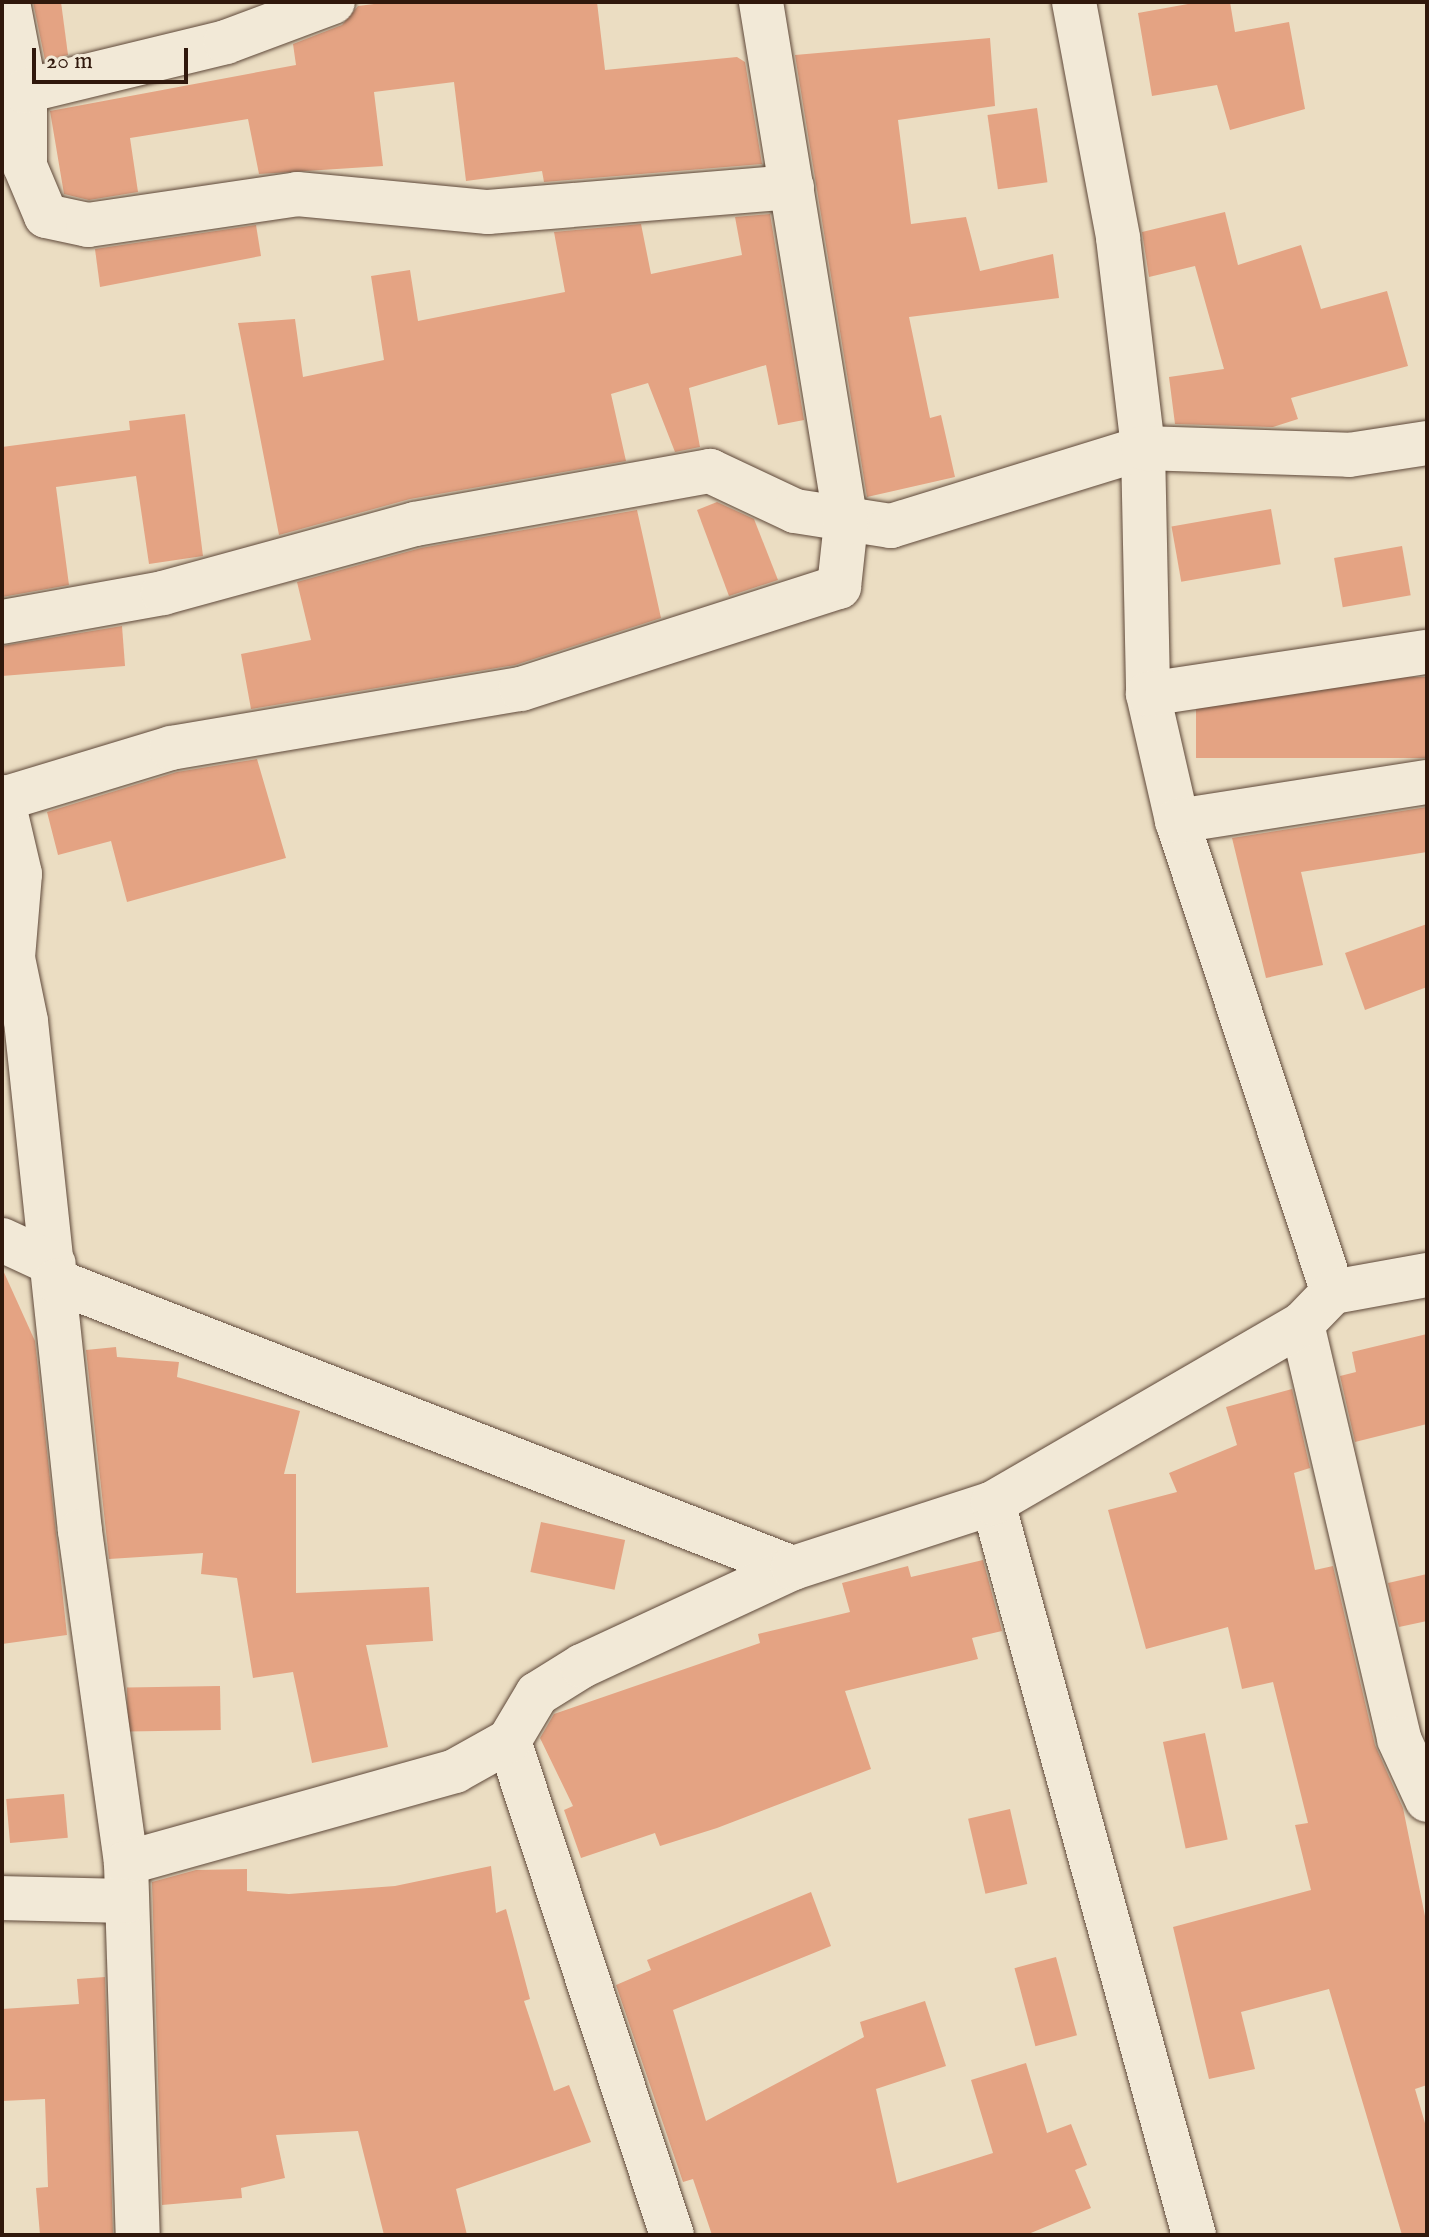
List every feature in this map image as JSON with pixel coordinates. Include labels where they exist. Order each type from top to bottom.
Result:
[{"type":"street","points":[[8,2],[25,91],[14,171],[46,216],[88,225],[297,194],[488,212],[792,187]]},
{"type":"street","points":[[25,91],[226,42],[333,2]]},
{"type":"street","points":[[138,2235],[126,1882],[80,1531],[55,1273],[13,958],[8,898],[20,874],[2,798],[171,748],[521,689],[839,587],[846,523],[761,2]]},
{"type":"street","points":[[1074,2],[1118,238],[1143,448],[1148,694],[1177,821],[1333,1292]]},
{"type":"street","points":[[2,622],[163,593],[415,524],[710,471],[795,511],[846,523],[891,526],[1143,448],[1349,455],[1427,443]]},
{"type":"street","points":[[1148,694],[1427,652]]},
{"type":"street","points":[[1177,821],[1427,782]]},
{"type":"street","points":[[2,1240],[55,1273],[793,1568]]},
{"type":"street","points":[[2,1898],[126,1882],[455,1771],[509,1741],[537,1694],[582,1666],[793,1568],[993,1503],[1302,1324],[1333,1292],[1427,1275]]},
{"type":"street","points":[[1302,1324],[1399,1739],[1427,1800]]},
{"type":"street","points":[[993,1503],[1194,2235]]},
{"type":"street","points":[[509,1741],[672,2235]]},
{"type":"building","points":[[33,2],[61,2],[68,55],[45,60]]},
{"type":"building","points":[[390,2],[597,2],[605,70],[737,57],[745,62],[762,164],[544,182],[542,171],[466,181],[454,82],[374,92],[383,166],[259,174],[248,119],[130,138],[138,192],[89,200],[64,194],[50,111],[296,65],[293,44],[342,25],[358,6]]},
{"type":"building","points":[[1199,2],[1230,2],[1235,32],[1289,22],[1305,109],[1230,130],[1217,85],[1152,96],[1138,13]]},
{"type":"building","points":[[990,38],[995,106],[898,120],[911,224],[966,217],[980,271],[1053,254],[1059,298],[909,317],[930,418],[941,415],[955,477],[867,497],[795,55]]},
{"type":"building","points":[[1037,108],[1047,182],[998,189],[987,115]]},
{"type":"building","points":[[1225,212],[1238,265],[1301,245],[1321,309],[1387,291],[1408,366],[1291,398],[1298,419],[1273,427],[1175,424],[1169,377],[1224,369],[1195,266],[1149,277],[1142,232]]},
{"type":"building","points":[[770,214],[804,420],[778,425],[766,365],[689,388],[700,447],[675,452],[648,383],[611,394],[626,461],[410,499],[279,535],[238,323],[295,319],[303,377],[384,360],[371,276],[410,270],[418,321],[565,292],[554,232],[641,224],[651,274],[742,255],[735,217]]},
{"type":"building","points":[[256,225],[261,256],[100,287],[95,249]]},
{"type":"building","points":[[185,414],[203,556],[149,564],[136,476],[56,487],[69,585],[2,597],[2,447],[130,430],[129,421]]},
{"type":"building","points":[[717,502],[754,519],[778,580],[729,596],[697,510]]},
{"type":"building","points":[[1271,509],[1281,564],[1181,582],[1172,527]]},
{"type":"building","points":[[637,510],[661,618],[515,665],[251,709],[241,654],[311,640],[297,582],[421,548]]},
{"type":"building","points":[[1402,546],[1411,595],[1343,607],[1334,558]]},
{"type":"building","points":[[122,626],[125,666],[2,676],[2,646]]},
{"type":"building","points":[[1196,677],[1427,677],[1427,758],[1196,758]]},
{"type":"building","points":[[257,759],[286,858],[127,902],[111,841],[58,855],[47,812],[177,772]]},
{"type":"building","points":[[1427,807],[1427,852],[1301,872],[1323,965],[1266,978],[1232,838]]},
{"type":"building","points":[[1427,924],[1427,987],[1365,1010],[1345,953]]},
{"type":"building","points":[[2,1268],[35,1341],[67,1635],[2,1644]]},
{"type":"building","points":[[1427,1334],[1427,1424],[1355,1442],[1340,1376],[1356,1372],[1352,1352]]},
{"type":"building","points":[[116,1347],[117,1357],[179,1362],[177,1377],[300,1411],[284,1474],[296,1474],[296,1593],[429,1587],[433,1641],[366,1645],[388,1747],[312,1763],[293,1672],[253,1678],[237,1578],[201,1574],[203,1553],[109,1559],[86,1350]]},
{"type":"building","points":[[1292,1389],[1310,1468],[1294,1473],[1315,1570],[1333,1566],[1375,1745],[1403,1808],[1427,1926],[1427,2085],[1415,2089],[1427,2130],[1427,2235],[1402,2235],[1329,1989],[1241,2012],[1255,2069],[1209,2079],[1173,1927],[1311,1890],[1295,1825],[1308,1823],[1273,1682],[1242,1689],[1228,1627],[1146,1649],[1108,1510],[1177,1492],[1169,1473],[1237,1445],[1226,1407]]},
{"type":"building","points":[[541,1522],[625,1540],[615,1590],[530,1572]]},
{"type":"building","points":[[983,1560],[1002,1631],[972,1638],[978,1659],[845,1691],[871,1769],[717,1828],[660,1846],[655,1833],[581,1858],[564,1810],[573,1806],[540,1738],[554,1714],[760,1643],[758,1634],[850,1612],[842,1583],[908,1566],[911,1577]]},
{"type":"building","points":[[1427,1574],[1427,1621],[1399,1627],[1388,1583]]},
{"type":"building","points":[[220,1686],[221,1730],[128,1732],[127,1688]]},
{"type":"building","points":[[1205,1733],[1228,1840],[1186,1849],[1163,1742]]},
{"type":"building","points":[[64,1794],[68,1838],[10,1843],[6,1799]]},
{"type":"building","points":[[1010,1809],[1027,1884],[985,1894],[968,1819]]},
{"type":"building","points":[[491,1866],[496,1913],[506,1909],[530,1999],[524,2001],[554,2091],[569,2085],[591,2142],[456,2189],[467,2235],[384,2235],[358,2131],[276,2135],[285,2178],[241,2188],[242,2198],[162,2205],[152,1882],[196,1870],[247,1869],[247,1891],[289,1894],[395,1886]]},
{"type":"building","points":[[811,1892],[831,1946],[673,2010],[706,2121],[864,2037],[860,2022],[925,2001],[946,2066],[876,2089],[897,2183],[993,2153],[971,2080],[1026,2063],[1047,2133],[1071,2124],[1087,2165],[1075,2170],[1091,2208],[1026,2235],[712,2235],[693,2179],[683,2182],[616,1985],[651,1970],[647,1960]]},
{"type":"building","points":[[1056,1957],[1077,2035],[1035,2046],[1014,1968]]},
{"type":"building","points":[[105,1977],[113,2235],[40,2235],[36,2188],[48,2187],[45,2099],[2,2101],[2,2009],[79,2004],[77,1979]]}]
